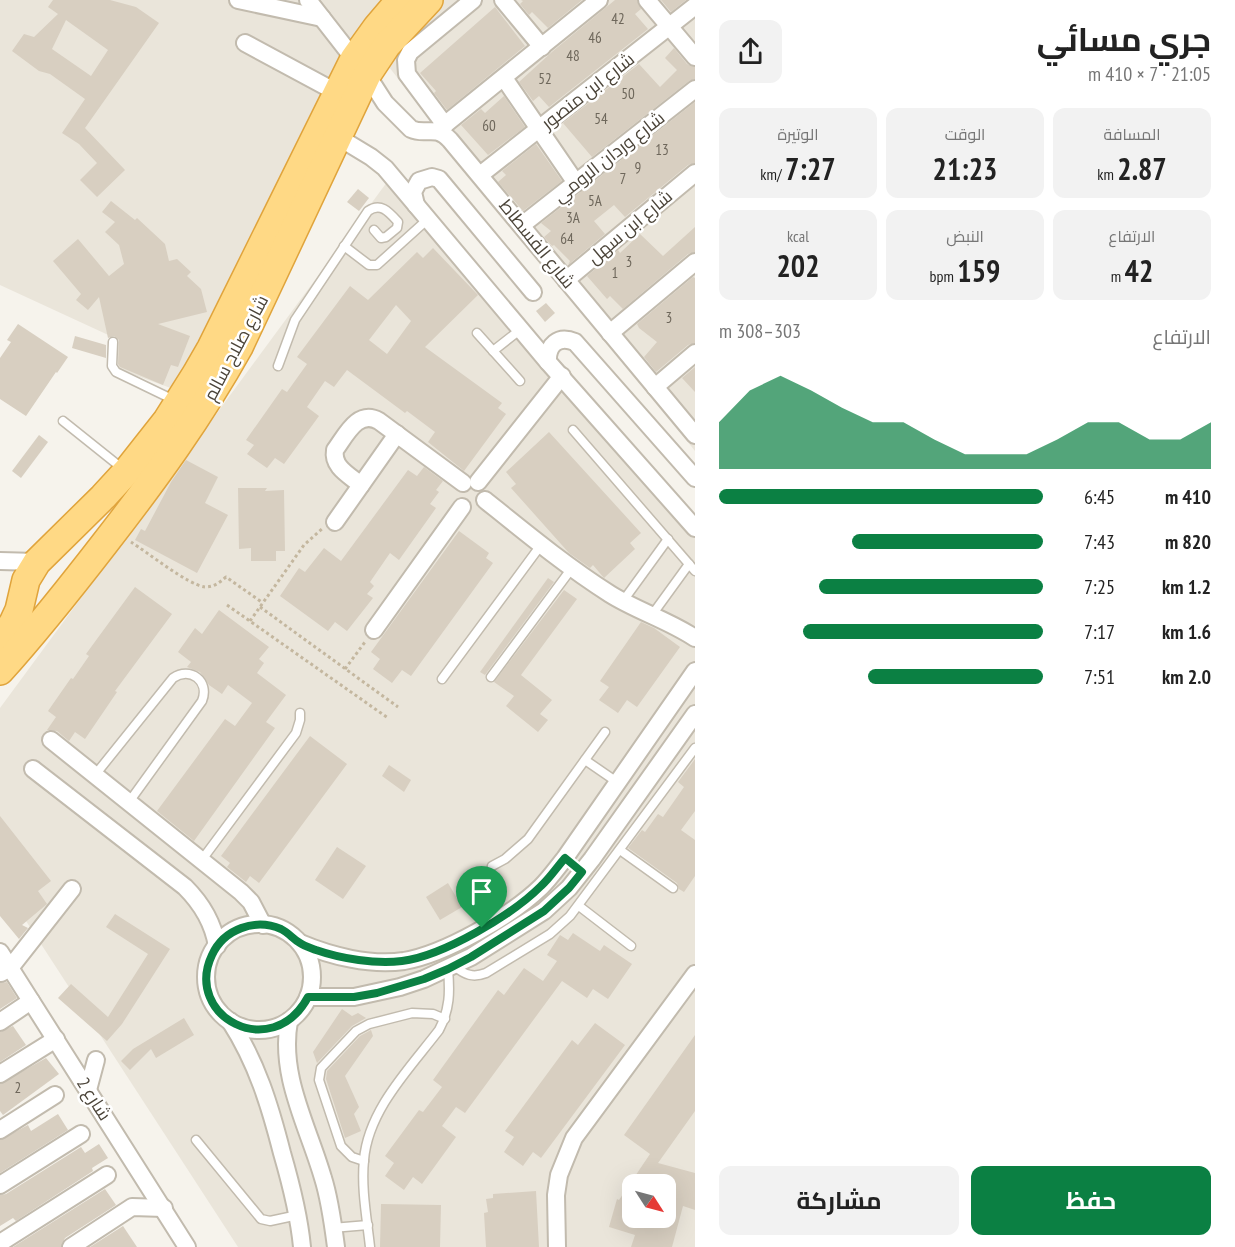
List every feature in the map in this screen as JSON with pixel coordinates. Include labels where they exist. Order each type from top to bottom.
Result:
[{"type":"highway","name":"شارع صلاح سالم","points":[[0,671],[35,632],[158,475],[215,390],[239,347],[338,137],[360,67],[377,27],[400,0]]},
{"type":"highway","name":"شارع صلاح سالم","points":[[0,641],[14,623],[26,580],[44,555],[103,498],[126,472],[179,402],[211,348],[336,92],[360,67],[387,45],[429,0]]},
{"type":"highway","points":[[44,555],[80,575]]},
{"type":"street","points":[[237,0],[322,18]]},
{"type":"street","points":[[308,0],[385,103],[411,129],[416,131],[441,128],[599,0]]},
{"type":"street","name":"شارع الفسطاط","points":[[473,0],[410,52],[406,60],[407,74],[446,135],[695,435]]},
{"type":"street","points":[[503,0],[542,47]]},
{"type":"street","points":[[647,0],[695,57]]},
{"type":"street","name":"شارع ابن منصور","points":[[480,175],[695,6]]},
{"type":"street","points":[[244,43],[336,92]]},
{"type":"street","points":[[504,78],[576,183]]},
{"type":"street","name":"شارع وردان الرومي","points":[[522,225],[695,89]]},
{"type":"street","points":[[338,137],[378,162],[548,362],[695,528]]},
{"type":"street","name":"شارع ابن سهل","points":[[566,280],[695,173]]},
{"type":"street","points":[[416,205],[413,192],[419,181],[432,177],[439,179],[533,292]]},
{"type":"street","points":[[610,333],[695,262]]},
{"type":"street","points":[[548,362],[548,353],[554,343],[565,339],[575,342],[695,478]]},
{"type":"street","points":[[655,387],[695,352]]},
{"type":"street","points":[[361,484],[337,465],[334,450],[354,423],[363,418],[374,418],[470,483],[485,490],[485,500],[482,505],[473,510],[462,507],[457,498],[459,487],[470,483],[562,376]]},
{"type":"street","points":[[335,522],[397,434]]},
{"type":"street","points":[[485,500],[572,568],[623,601],[693,633]]},
{"type":"street","points":[[374,630],[462,507]]},
{"type":"street","points":[[0,561],[44,555]]},
{"type":"street","points":[[302,1247],[298,1214],[268,1100],[251,1058],[229,1021],[215,1006],[207,986],[208,965],[217,946],[232,932],[242,927],[262,925],[283,930],[300,943],[317,950],[369,961],[404,961],[428,954],[482,928],[508,913],[542,886],[565,858],[695,671]]},
{"type":"street","points":[[308,997],[354,997],[377,993],[424,979],[451,968],[544,911],[569,888],[582,872],[695,714]]},
{"type":"street","points":[[51,740],[251,902],[262,925]]},
{"type":"street","points":[[33,769],[185,887],[210,920],[217,946]]},
{"type":"street","points":[[565,858],[582,872]]},
{"type":"street","points":[[5,971],[72,889]]},
{"type":"street","points":[[229,1021],[249,1029],[260,1030],[280,1026],[297,1014],[308,997],[312,974],[306,952],[300,943]]},
{"type":"street","name":"شارع 2","points":[[0,952],[5,971],[31,1001],[56,1039],[164,1208],[186,1247]]},
{"type":"street","points":[[557,1247],[555,1216],[557,1185],[565,1156],[574,1138],[695,974]]},
{"type":"street","points":[[0,1022],[31,1001]]},
{"type":"street","points":[[289,1021],[286,1041],[288,1069],[324,1180],[336,1247]]},
{"type":"street","points":[[0,1074],[56,1039]]},
{"type":"street","points":[[88,1090],[96,1060]]},
{"type":"street","points":[[0,1130],[55,1095]]},
{"type":"street","points":[[0,1185],[81,1134]]},
{"type":"street","points":[[5,1239],[107,1175]]},
{"type":"street","points":[[71,1247],[132,1207],[164,1208]]},
{"type":"lane","points":[[278,366],[295,320],[371,208],[385,209],[397,220],[398,226],[384,238],[374,230]]},
{"type":"lane","points":[[344,246],[369,265],[374,266],[380,264],[428,219]]},
{"type":"lane","points":[[393,232],[403,243]]},
{"type":"lane","points":[[493,351],[521,328]]},
{"type":"lane","points":[[477,333],[520,381]]},
{"type":"lane","points":[[112,342],[112,366],[116,372],[179,402]]},
{"type":"lane","points":[[63,421],[126,472]]},
{"type":"lane","points":[[573,430],[692,568],[652,615]]},
{"type":"lane","points":[[623,601],[668,539]]},
{"type":"lane","points":[[442,679],[541,545]]},
{"type":"lane","points":[[491,677],[572,568]]},
{"type":"lane","points":[[95,775],[173,678],[183,673],[195,675],[204,690],[202,701],[129,802]]},
{"type":"lane","points":[[201,861],[296,733],[300,712]]},
{"type":"lane","points":[[492,866],[505,859],[528,839],[604,732]]},
{"type":"lane","points":[[370,1247],[363,1161],[368,1139],[375,1118],[383,1105],[445,1019],[450,995],[451,968],[467,975],[486,973],[550,934],[579,906],[695,748]]},
{"type":"lane","points":[[585,760],[617,782]]},
{"type":"lane","points":[[620,850],[673,888]]},
{"type":"lane","points":[[579,906],[631,946]]},
{"type":"lane","points":[[363,1161],[352,1157],[341,1146],[319,1080],[321,1068],[351,1036],[369,1024],[412,1013],[433,1014],[445,1019]]},
{"type":"lane","points":[[196,1140],[261,1219],[270,1221],[298,1214]]},
{"type":"lane","points":[[332,1228],[368,1225]]},
{"type":"path","points":[[250,621],[309,539],[335,522]]},
{"type":"path","points":[[115,531],[197,585],[219,584],[226,577],[262,603]]},
{"type":"path","points":[[227,605],[388,718]]},
{"type":"path","points":[[260,607],[398,707]]},
{"type":"path","points":[[345,669],[374,630]]},
{"type":"shaded area","points":[[0,0],[695,0],[695,451],[373,47],[204,400],[118,369],[117,339],[0,285]]},
{"type":"shaded area","points":[[390,178],[695,524],[695,1247],[238,1247],[0,881],[0,708]]},
{"type":"building","points":[[53,0],[110,0],[136,7],[159,23],[85,128],[125,170],[97,197],[80,180],[97,163],[79,144],[62,133],[85,99],[50,74],[39,71],[12,51],[24,34],[34,37],[58,14],[48,7]],"holes":[[[66,20],[108,50],[91,76],[52,49]]]},
{"type":"building","points":[[521,0],[582,0],[548,28],[532,12],[529,15],[520,4],[523,1]]},
{"type":"building","points":[[615,0],[637,0],[641,9],[635,14],[648,29],[549,107],[539,96],[533,101],[519,82]]},
{"type":"building","points":[[661,0],[686,0],[671,12]]},
{"type":"building","points":[[495,7],[525,46],[447,110],[434,93],[436,91],[420,73]]},
{"type":"building","points":[[674,48],[687,64],[695,67],[695,79],[689,81],[592,157],[563,123],[639,64],[660,87],[677,70],[665,58]]},
{"type":"building","points":[[504,96],[525,127],[488,155],[461,125],[481,109],[485,113]]},
{"type":"building","points":[[695,102],[695,163],[688,165],[625,217],[614,205],[594,221],[605,234],[568,265],[570,261],[544,237],[551,231],[541,223]]},
{"type":"building","points":[[536,144],[562,181],[523,211],[498,182],[506,175],[502,171]]},
{"type":"building","points":[[358,189],[369,198],[359,211],[347,202]]},
{"type":"building","points":[[111,201],[135,220],[137,218],[165,244],[169,261],[177,259],[191,272],[187,276],[201,289],[207,312],[158,324],[190,336],[178,367],[171,365],[163,385],[120,367],[118,364],[119,340],[114,336],[108,338],[99,297],[88,310],[76,300],[81,294],[53,261],[78,239],[109,276],[124,264],[119,245],[105,232],[115,222],[102,212]]},
{"type":"building","points":[[695,227],[695,252],[688,254],[623,309],[610,296],[607,299],[587,276],[618,250],[620,253],[640,234],[663,256]]},
{"type":"building","points":[[433,248],[478,295],[425,347],[502,403],[498,408],[506,414],[464,471],[428,442],[435,432],[347,370],[334,387],[325,381],[307,407],[319,416],[284,464],[275,458],[267,468],[247,454],[254,445],[246,440],[282,389],[287,392],[307,364],[297,357],[350,286],[368,300],[417,252],[423,258]],"holes":[[[396,305],[411,321],[387,354],[369,340]]]},
{"type":"building","points":[[693,277],[695,278],[695,343],[688,345],[656,372],[644,357],[657,342],[637,324]]},
{"type":"building","points":[[546,303],[555,313],[545,322],[536,311]]},
{"type":"building","points":[[18,324],[68,357],[26,416],[0,399],[0,358],[11,342],[7,340]]},
{"type":"building","points":[[75,336],[106,345],[106,358],[72,348]]},
{"type":"building","points":[[695,367],[695,392],[682,378]]},
{"type":"building","points":[[549,432],[641,533],[630,543],[635,549],[604,578],[593,565],[590,568],[569,553],[511,488],[516,484],[506,472]]},
{"type":"building","points":[[39,435],[48,442],[21,478],[12,471]]},
{"type":"building","points":[[186,460],[218,477],[205,503],[228,515],[197,573],[135,540],[141,529],[145,531],[171,482]]},
{"type":"building","points":[[424,467],[443,481],[436,490],[439,492],[430,504],[436,508],[399,560],[390,553],[370,582],[374,586],[367,594],[373,598],[347,631],[335,622],[328,631],[280,596],[299,568],[305,572],[324,548],[341,561],[408,470],[417,476]]},
{"type":"building","points":[[238,488],[267,488],[265,491],[284,490],[285,551],[276,551],[276,561],[251,561],[251,548],[239,549]]},
{"type":"building","points":[[459,531],[489,553],[486,558],[493,563],[411,676],[402,670],[392,683],[373,669],[380,659],[371,652]]},
{"type":"building","points":[[548,578],[554,582],[485,675],[480,672]]},
{"type":"building","points":[[135,587],[172,614],[115,691],[117,692],[85,739],[75,732],[69,741],[57,731],[47,730],[56,717],[48,711],[71,678],[73,679],[89,656],[86,654]]},
{"type":"building","points":[[564,590],[577,599],[521,675],[552,700],[540,714],[548,720],[538,732],[506,706],[514,696],[494,682]]},
{"type":"building","points":[[219,610],[269,647],[259,659],[264,663],[257,673],[286,695],[266,722],[275,728],[194,841],[157,811],[225,719],[235,726],[252,703],[228,685],[222,694],[209,685],[200,672],[187,667],[191,662],[178,652],[195,628],[202,634]]},
{"type":"building","points":[[641,622],[654,628],[680,647],[637,707],[627,700],[618,713],[599,700],[609,687],[600,681]]},
{"type":"building","points":[[310,736],[347,764],[259,883],[250,876],[246,882],[227,867],[230,863],[221,856]]},
{"type":"building","points":[[695,759],[695,811],[681,830],[695,840],[695,876],[684,892],[679,889],[677,883],[628,848],[642,830],[645,832],[658,814],[663,817],[684,787],[678,782]]},
{"type":"building","points":[[389,765],[411,780],[404,792],[382,776]]},
{"type":"building","points":[[0,816],[51,881],[38,891],[47,904],[22,925],[28,928],[19,939],[0,916]]},
{"type":"building","points":[[337,847],[366,866],[343,899],[315,880]]},
{"type":"building","points":[[448,883],[462,907],[440,920],[426,897]]},
{"type":"building","points":[[115,914],[170,949],[122,1024],[107,1041],[58,998],[71,984],[108,1017],[148,954],[106,927]]},
{"type":"building","points":[[573,933],[600,951],[604,945],[632,964],[608,999],[593,989],[587,998],[562,981],[465,1113],[456,1107],[442,1126],[456,1137],[422,1184],[413,1177],[404,1190],[385,1176],[394,1163],[385,1156],[419,1110],[423,1112],[442,1087],[433,1080],[498,990],[504,995],[524,968],[543,981],[557,961],[547,955],[560,935],[568,940]]},
{"type":"building","points":[[7,982],[17,998],[0,1009],[0,983]]},
{"type":"building","points":[[342,1009],[352,1016],[358,1013],[366,1018],[352,1026],[317,1063],[313,1052]]},
{"type":"building","points":[[184,1018],[194,1035],[156,1058],[151,1049],[130,1070],[121,1061],[133,1049]]},
{"type":"building","points":[[595,1023],[625,1045],[541,1158],[533,1152],[523,1166],[504,1152],[514,1137],[505,1131],[572,1040],[578,1045]]},
{"type":"building","points":[[13,1026],[26,1045],[0,1062],[0,1032]]},
{"type":"building","points":[[371,1030],[373,1036],[345,1076],[359,1107],[354,1114],[361,1131],[345,1138],[326,1079],[327,1071],[360,1036]]},
{"type":"building","points":[[695,1035],[695,1111],[658,1163],[695,1173],[695,1210],[683,1206],[672,1247],[631,1247],[635,1235],[609,1227],[617,1199],[619,1200],[622,1196],[622,1228],[676,1228],[676,1174],[637,1174],[650,1154],[624,1135]]},
{"type":"building","points":[[46,1058],[59,1074],[3,1115],[0,1111],[0,1084]]},
{"type":"building","points":[[58,1114],[68,1130],[0,1173],[0,1140],[28,1125],[31,1131]]},
{"type":"building","points":[[99,1144],[108,1158],[92,1168],[93,1171],[16,1221],[13,1218],[0,1226],[0,1195],[6,1194],[81,1147],[85,1153]]},
{"type":"building","points":[[105,1189],[116,1205],[65,1238],[61,1247],[13,1247]]},
{"type":"building","points":[[536,1191],[539,1247],[486,1247],[484,1213],[488,1212],[486,1199],[493,1198],[493,1194]]},
{"type":"building","points":[[381,1204],[441,1205],[440,1247],[380,1247]]},
{"type":"building","points":[[123,1226],[137,1247],[90,1247]]},
{"type":"route","points":[[565,858],[582,872],[557,901],[544,911],[454,966],[424,979],[377,993],[354,997],[308,997],[297,1014],[280,1026],[260,1030],[238,1026],[221,1014],[207,986],[208,965],[217,946],[224,938],[242,927],[273,926],[283,930],[300,943],[317,950],[369,961],[387,962],[404,961],[428,954],[482,928],[529,897],[542,886],[565,858]]}]
